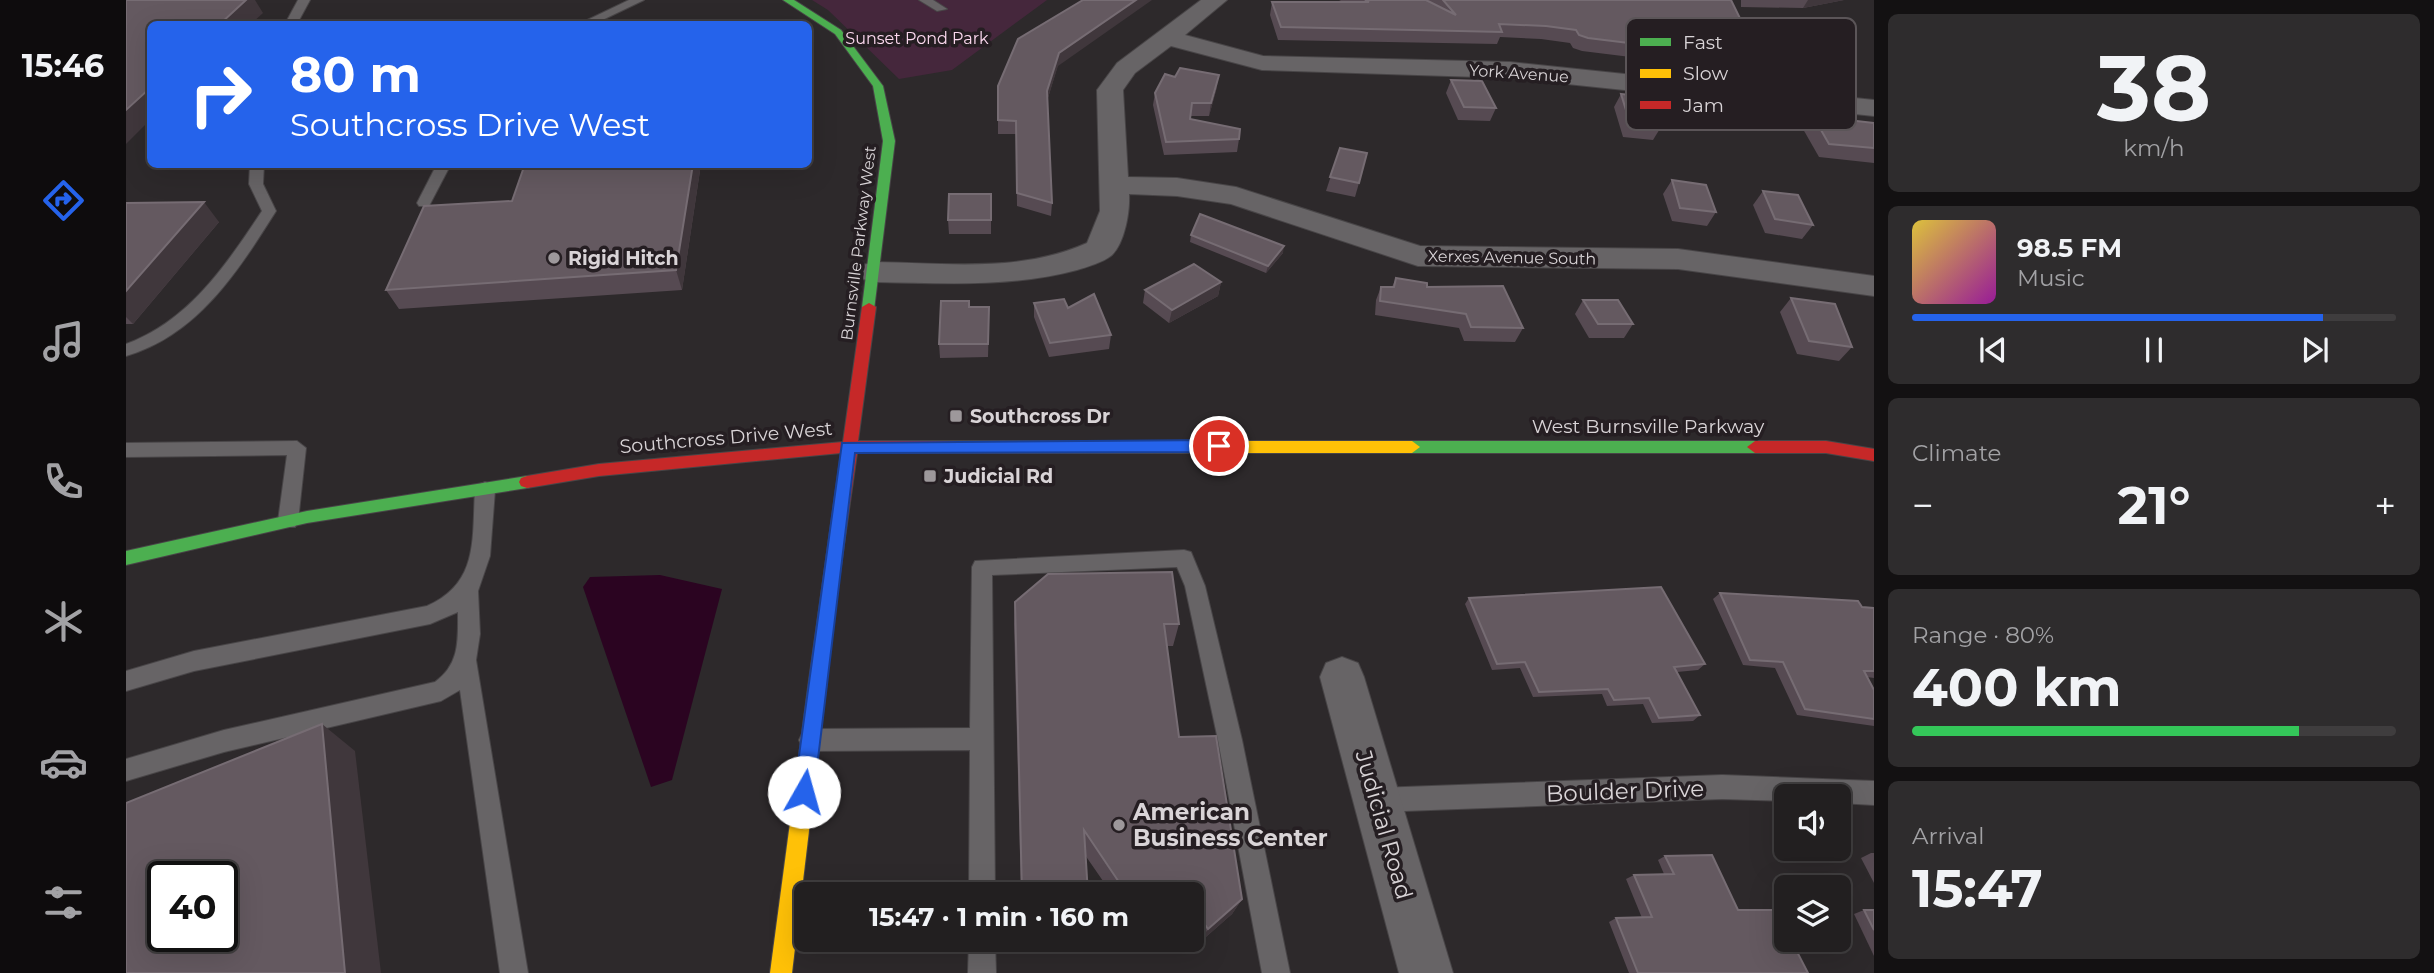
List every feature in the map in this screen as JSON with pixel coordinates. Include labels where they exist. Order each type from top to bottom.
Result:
[{"type":"street","name":"Burnsville Parkway West","points":[[788,0],[838,32],[878,86],[888,141],[874,272],[848,447]]},
{"type":"street","points":[[874,272],[1032,272],[1074,263],[1100,250],[1115,211],[1110,90],[1126,68],[1216,0]]},
{"type":"street","name":"York Avenue","points":[[1166,37],[1262,63],[1510,70],[1626,82]]},
{"type":"street","name":"York Avenue","points":[[1856,106],[1874,108]]},
{"type":"street","name":"Xerxes Avenue South","points":[[1116,185],[1177,187],[1236,196],[1418,256],[1678,260],[1874,286]]},
{"type":"street","name":"Southcross Drive West","points":[[126,558],[288,521],[600,470],[848,447],[1422,446]]},
{"type":"street","name":"West Burnsville Parkway","points":[[1422,446],[1826,447],[1874,455]]},
{"type":"street","points":[[781,973],[848,447]]},
{"type":"street","name":"Judicial Road","points":[[1342,677],[1426,973]]},
{"type":"lane","points":[[293,21],[304,0]]},
{"type":"lane","points":[[592,21],[638,0]]},
{"type":"lane","points":[[925,0],[941,9]]},
{"type":"lane","points":[[126,350],[139,347],[184,319],[230,270],[269,211],[256,184],[257,168]]},
{"type":"lane","points":[[424,203],[442,168]]},
{"type":"lane","points":[[126,450],[297,448],[288,521]]},
{"type":"lane","points":[[485,490],[480,554],[468,591],[467,664],[514,973]]},
{"type":"lane","points":[[982,882],[982,566],[1184,558],[1195,586],[1230,740],[1276,973]]},
{"type":"lane","points":[[126,681],[194,661],[430,615],[451,605],[468,591]]},
{"type":"lane","points":[[126,770],[224,741],[441,691],[457,682],[467,664]]},
{"type":"lane","points":[[811,740],[982,739]]},
{"type":"lane","name":"Boulder Drive","points":[[1377,800],[1722,788],[1874,793]]},
{"type":"lane","points":[[982,952],[982,973]]},
{"type":"green space","name":"Sunset Pond Park","points":[[812,0],[1047,0],[952,70],[899,79],[828,10]]},
{"type":"shaded area","points":[[660,575],[722,589],[672,780],[651,787],[583,587],[590,577]]},
{"type":"building","points":[[126,0],[246,0],[223,21],[147,21],[147,91],[126,110]]},
{"type":"building","points":[[1083,0],[1136,0],[1059,53],[1047,91],[1052,203],[1017,193],[1016,121],[998,120],[998,86],[1018,39]]},
{"type":"building","points":[[1365,0],[1426,0],[1456,15],[1443,0],[1731,0],[1740,18],[1626,18],[1626,43],[1588,38],[1579,35],[1576,30],[1546,26],[1499,24],[1502,32],[1281,27],[1272,2],[1369,2]]},
{"type":"building","points":[[1180,68],[1219,75],[1211,103],[1192,103],[1190,119],[1240,129],[1239,139],[1166,142],[1155,93],[1165,74],[1175,77]]},
{"type":"building","points":[[1451,80],[1482,81],[1496,108],[1464,107]]},
{"type":"building","points":[[1621,94],[1626,95],[1626,110]]},
{"type":"building","points":[[1856,121],[1874,123],[1874,148],[1829,144],[1821,130],[1856,130]]},
{"type":"building","points":[[1340,148],[1367,153],[1359,183],[1330,177]]},
{"type":"building","name":"Rigid Hitch","points":[[524,168],[692,168],[676,270],[386,290],[424,206],[512,201]]},
{"type":"building","points":[[1672,180],[1706,185],[1716,212],[1680,208]]},
{"type":"building","points":[[1763,191],[1798,195],[1813,225],[1775,219]]},
{"type":"building","points":[[949,194],[991,194],[991,220],[948,220]]},
{"type":"building","points":[[204,202],[126,291],[126,203]]},
{"type":"building","points":[[1200,214],[1284,246],[1268,266],[1191,235]]},
{"type":"building","points":[[1194,264],[1221,282],[1172,310],[1145,290]]},
{"type":"building","points":[[1396,278],[1427,283],[1427,287],[1503,286],[1523,328],[1471,327],[1466,314],[1380,301],[1381,287],[1394,287]]},
{"type":"building","points":[[1094,294],[1111,335],[1050,343],[1034,303],[1064,299],[1068,308]]},
{"type":"building","points":[[1791,298],[1835,304],[1852,347],[1809,341]]},
{"type":"building","points":[[1583,300],[1618,300],[1633,324],[1598,324]]},
{"type":"building","points":[[941,301],[969,301],[969,307],[989,307],[988,344],[939,344]]},
{"type":"building","name":"American Business Center","points":[[1172,572],[1179,624],[1164,624],[1179,737],[1216,736],[1242,899],[1208,929],[1204,923],[1204,882],[1119,882],[1084,830],[1087,882],[1022,882],[1015,602],[1048,574]]},
{"type":"building","points":[[1661,587],[1705,664],[1674,667],[1700,715],[1659,718],[1649,698],[1614,700],[1608,689],[1539,692],[1525,662],[1497,664],[1469,598]]},
{"type":"building","points":[[1720,593],[1858,601],[1862,607],[1874,608],[1874,671],[1864,671],[1874,690],[1874,719],[1805,709],[1783,662],[1750,660]]},
{"type":"building","points":[[322,724],[345,973],[126,973],[126,803]]},
{"type":"building","points":[[1712,855],[1738,910],[1774,910],[1774,952],[1797,952],[1808,973],[1638,973],[1616,918],[1652,917],[1634,875],[1674,874],[1665,856]]},
{"type":"building","points":[[1864,910],[1874,910],[1874,930]]},
{"type":"traffic: fast","points":[[788,0],[838,32],[878,86],[889,141],[869,307]]},
{"type":"traffic: fast","points":[[1412,447],[1755,447]]},
{"type":"traffic: fast","points":[[126,558],[307,517],[527,482]]},
{"type":"traffic: slow","points":[[1120,447],[1412,447]]},
{"type":"traffic: slow","points":[[781,973],[818,680]]},
{"type":"traffic: jam","points":[[818,680],[869,307]]},
{"type":"traffic: jam","points":[[527,482],[599,470],[848,447],[1120,447]]},
{"type":"traffic: jam","points":[[1755,447],[1826,447],[1874,455]]},
{"type":"place","name":"Rigid Hitch","points":[[554,258]]},
{"type":"place","name":"Southcross Dr","points":[[956,416]]},
{"type":"place","name":"Judicial Rd","points":[[930,476]]},
{"type":"place","name":"American Business Center","points":[[1119,825]]},
{"type":"route","points":[[804,792],[848,447],[1219,446]]}]
